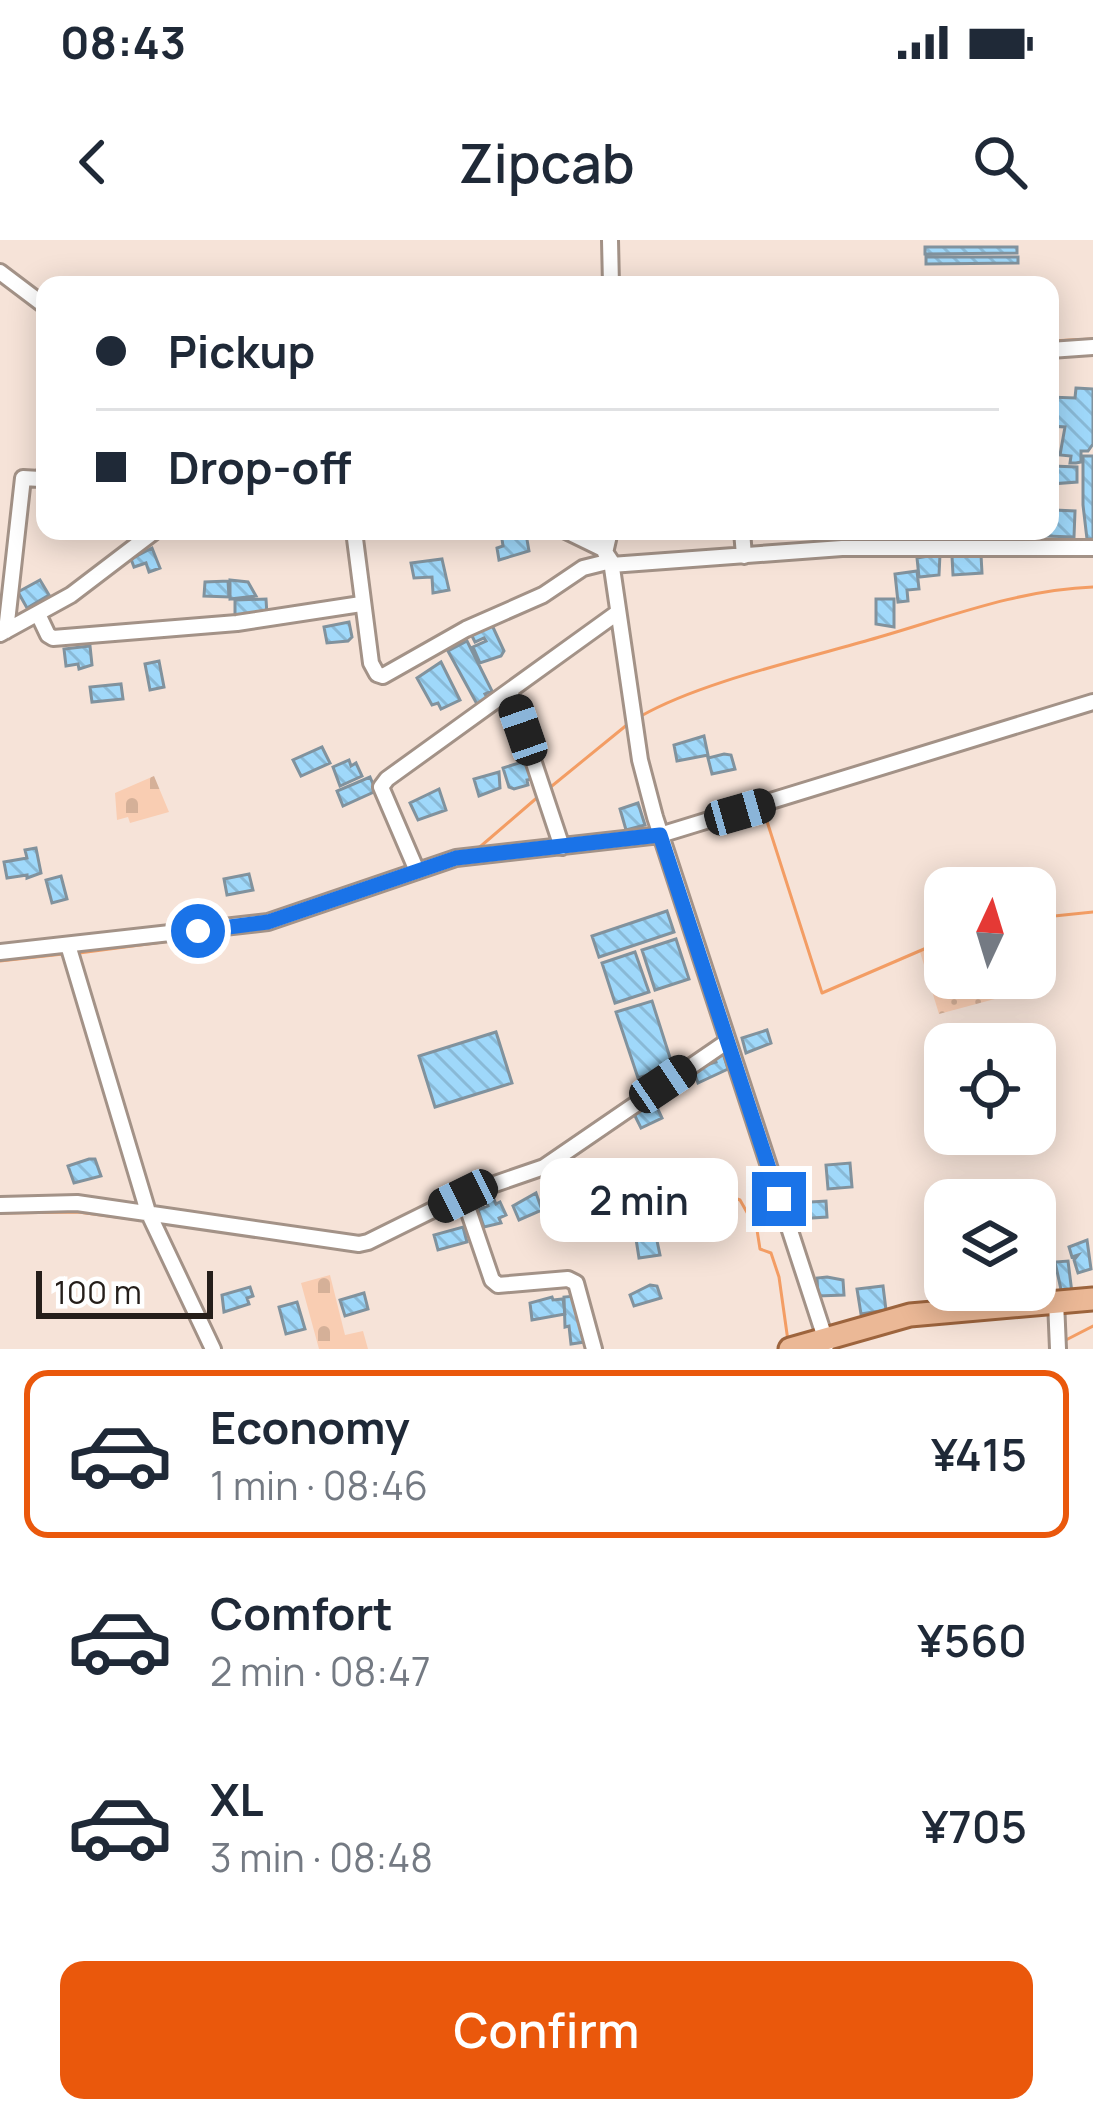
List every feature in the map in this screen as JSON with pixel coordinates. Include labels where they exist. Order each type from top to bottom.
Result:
[{"type":"main road","points":[[1056,1301],[1093,1299]]},
{"type":"main road","points":[[790,1349],[826,1343],[910,1315],[952,1311]]},
{"type":"street","points":[[610,240],[611,276]]},
{"type":"street","points":[[0,272],[36,299]]},
{"type":"street","points":[[1059,349],[1093,347]]},
{"type":"street","points":[[3,632],[23,478],[36,479]]},
{"type":"street","points":[[3,632],[104,573],[144,540]]},
{"type":"street","points":[[355,540],[371,663],[376,674],[383,676],[466,629],[543,595],[583,568],[609,560],[866,548],[1093,548]]},
{"type":"street","points":[[587,540],[609,560]]},
{"type":"street","points":[[610,540],[640,760],[660,835],[826,1343]]},
{"type":"street","points":[[743,540],[744,556]]},
{"type":"street","points":[[38,614],[53,638],[237,623],[362,604]]},
{"type":"street","points":[[417,872],[382,787],[617,614]]},
{"type":"street","points":[[510,691],[562,847]]},
{"type":"street","points":[[0,952],[268,922],[456,858],[660,835],[1093,702]]},
{"type":"street","points":[[68,945],[148,1212],[213,1349]]},
{"type":"street","points":[[0,1205],[77,1203],[359,1244],[463,1196],[544,1167],[728,1041]]},
{"type":"street","points":[[463,1196],[492,1280],[498,1285],[568,1279],[576,1283],[594,1349]]},
{"type":"street","points":[[1056,1301],[1058,1349]]},
{"type":"green space","points":[[154,776],[169,812],[130,823],[128,817],[117,820],[115,793]]},
{"type":"green space","points":[[934,999],[995,999],[939,1014]]},
{"type":"green space","points":[[330,1275],[345,1335],[363,1331],[368,1349],[319,1349],[301,1283]]},
{"type":"building","points":[[925,247],[1017,247],[1017,253],[925,254]]},
{"type":"building","points":[[926,257],[1018,257],[1018,263],[926,264]]},
{"type":"building","points":[[1076,388],[1093,389],[1093,444],[1081,451],[1081,462],[1070,463],[1071,456],[1060,455],[1065,427],[1059,427],[1059,397],[1075,398]]},
{"type":"building","points":[[1083,456],[1093,456],[1093,539],[1087,539]]},
{"type":"building","points":[[1059,466],[1077,467],[1077,482],[1059,483]]},
{"type":"building","points":[[1059,510],[1075,511],[1074,537],[1059,536]]},
{"type":"building","points":[[502,540],[527,540],[529,551],[499,560],[497,548],[503,546]]},
{"type":"building","points":[[152,548],[160,568],[149,572],[146,563],[134,567],[131,559]]},
{"type":"building","points":[[940,554],[939,575],[919,577],[917,558]]},
{"type":"building","points":[[981,555],[982,573],[953,575],[952,556]]},
{"type":"building","points":[[442,559],[449,590],[433,593],[432,577],[414,578],[411,563]]},
{"type":"building","points":[[917,571],[919,589],[907,590],[908,601],[898,602],[895,574]]},
{"type":"building","points":[[40,580],[49,595],[27,608],[18,592]]},
{"type":"building","points":[[230,580],[248,582],[256,596],[230,599]]},
{"type":"building","points":[[228,581],[229,597],[204,596],[205,582]]},
{"type":"building","points":[[266,599],[267,615],[235,617],[235,600]]},
{"type":"building","points":[[876,599],[894,599],[894,627],[876,624]]},
{"type":"building","points":[[349,622],[352,637],[348,641],[327,643],[324,627]]},
{"type":"building","points":[[491,623],[504,651],[480,663],[473,647],[486,641],[475,642],[470,632]]},
{"type":"building","points":[[467,641],[492,691],[477,704],[448,651]]},
{"type":"building","points":[[90,646],[92,665],[66,666],[64,649]]},
{"type":"building","points":[[159,661],[164,687],[150,690],[145,664]]},
{"type":"building","points":[[441,662],[460,700],[441,709],[438,703],[432,705],[417,678]]},
{"type":"building","points":[[121,684],[123,699],[92,702],[90,687]]},
{"type":"building","points":[[704,736],[708,755],[677,761],[674,745]]},
{"type":"building","points":[[322,747],[330,763],[301,776],[293,760]]},
{"type":"building","points":[[731,755],[735,769],[712,774],[708,758]]},
{"type":"building","points":[[349,760],[362,776],[340,786],[333,767]]},
{"type":"building","points":[[525,761],[533,779],[527,780],[528,785],[509,787],[503,768]]},
{"type":"building","points":[[499,772],[500,788],[479,796],[474,779]]},
{"type":"building","points":[[370,777],[376,791],[343,806],[337,791]]},
{"type":"building","points":[[439,789],[446,810],[418,820],[410,803]]},
{"type":"building","points":[[638,803],[645,825],[626,830],[620,809]]},
{"type":"building","points":[[36,848],[41,873],[7,878],[4,862],[27,858],[25,850]]},
{"type":"building","points":[[249,874],[253,890],[227,895],[224,879]]},
{"type":"building","points":[[61,876],[67,899],[52,903],[46,880]]},
{"type":"building","points":[[667,911],[674,932],[599,957],[592,936]]},
{"type":"building","points":[[676,939],[689,979],[655,990],[642,950]]},
{"type":"building","points":[[635,952],[649,992],[615,1003],[602,963]]},
{"type":"building","points":[[652,1001],[673,1067],[638,1078],[616,1012]]},
{"type":"building","points":[[767,1030],[771,1043],[746,1053],[742,1038]]},
{"type":"building","points":[[496,1032],[512,1083],[435,1107],[419,1056]]},
{"type":"building","points":[[723,1053],[728,1069],[698,1083],[693,1069],[716,1062],[714,1056]]},
{"type":"building","points":[[655,1103],[662,1118],[641,1128],[634,1114]]},
{"type":"building","points":[[95,1159],[101,1176],[74,1183],[68,1166]]},
{"type":"building","points":[[850,1163],[852,1187],[828,1189],[826,1165]]},
{"type":"building","points":[[688,1190],[689,1210],[662,1212],[661,1193]]},
{"type":"building","points":[[536,1193],[542,1210],[519,1220],[513,1206]]},
{"type":"building","points":[[493,1197],[506,1215],[499,1218],[501,1223],[484,1227],[478,1210]]},
{"type":"building","points":[[826,1201],[827,1217],[797,1219],[795,1203]]},
{"type":"building","points":[[463,1227],[467,1242],[438,1250],[434,1235]]},
{"type":"building","points":[[656,1236],[660,1255],[639,1258],[636,1239]]},
{"type":"building","points":[[1087,1240],[1091,1269],[1078,1273],[1074,1260],[1078,1255],[1072,1257],[1069,1247]]},
{"type":"building","points":[[1068,1261],[1072,1293],[1062,1294],[1056,1262]]},
{"type":"building","points":[[817,1278],[843,1280],[844,1295],[818,1296]]},
{"type":"building","points":[[657,1286],[661,1298],[634,1306],[630,1295]]},
{"type":"building","points":[[883,1286],[886,1310],[861,1314],[857,1289]]},
{"type":"building","points":[[250,1287],[249,1304],[224,1312],[222,1295]]},
{"type":"building","points":[[364,1293],[368,1309],[345,1316],[340,1300]]},
{"type":"building","points":[[575,1296],[585,1342],[571,1344],[564,1297]]},
{"type":"building","points":[[563,1299],[565,1314],[532,1320],[530,1303]]},
{"type":"building","points":[[297,1302],[305,1329],[286,1334],[279,1307]]},
{"type":"waterway","points":[[1059,341],[1093,339]]},
{"type":"waterway","points":[[122,548],[132,540]]},
{"type":"waterway","points":[[641,716],[722,682],[980,607],[1093,587]]},
{"type":"waterway","points":[[547,790],[628,724]]},
{"type":"waterway","points":[[474,852],[539,796]]},
{"type":"waterway","points":[[764,812],[822,993],[924,949]]},
{"type":"waterway","points":[[389,888],[453,866]]},
{"type":"waterway","points":[[1056,916],[1093,912]]},
{"type":"waterway","points":[[79,953],[224,934]]},
{"type":"waterway","points":[[0,961],[63,954]]},
{"type":"waterway","points":[[552,1170],[634,1167],[666,1173],[740,1200],[757,1230],[760,1249],[771,1253],[788,1341]]},
{"type":"waterway","points":[[228,1232],[359,1251],[459,1206]]},
{"type":"waterway","points":[[0,1213],[78,1212],[147,1221]]},
{"type":"waterway","points":[[1062,1342],[1093,1326]]},
{"type":"route","points":[[198,931],[268,922],[456,858],[660,835],[779,1199]]}]
